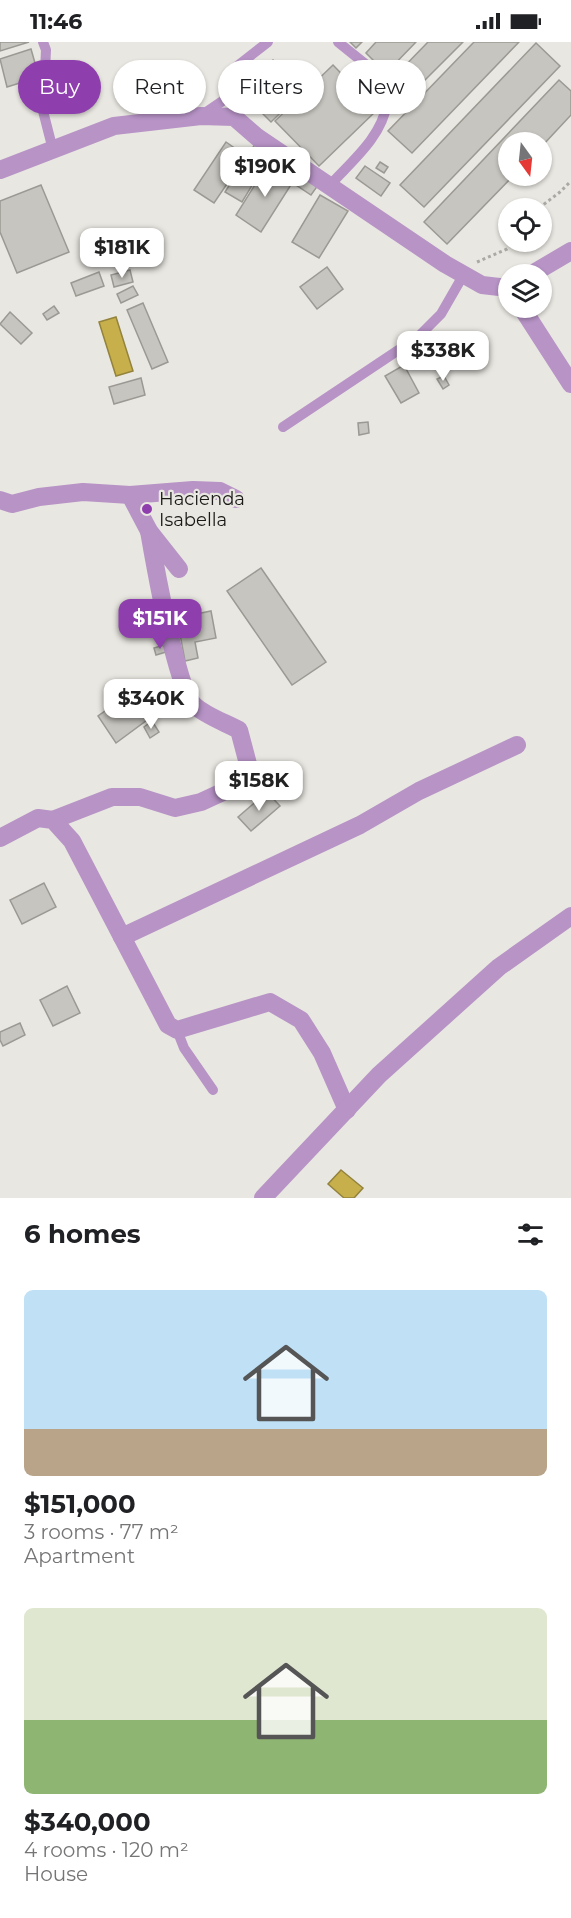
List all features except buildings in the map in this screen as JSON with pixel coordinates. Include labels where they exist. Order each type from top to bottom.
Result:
[{"type":"street","points":[[0,170],[114,126],[201,116],[234,117],[256,137],[445,264],[482,285],[498,287]]},
{"type":"street","points":[[549,264],[571,251]]},
{"type":"street","points":[[528,318],[571,384]]},
{"type":"street","points":[[0,500],[12,504],[39,497],[83,492],[130,495],[193,490],[220,491],[236,499]]},
{"type":"street","points":[[130,495],[149,531],[179,569]]},
{"type":"street","points":[[0,838],[38,818],[53,820],[111,797],[140,797],[175,808],[201,802],[227,790],[248,764],[239,730],[193,705],[183,683],[158,583],[149,531]]},
{"type":"street","points":[[122,937],[360,825],[419,792],[517,745]]},
{"type":"street","points":[[53,820],[72,841],[168,1025],[177,1030],[270,1002],[302,1020],[322,1053],[347,1110]]},
{"type":"street","points":[[263,1198],[379,1075],[499,967],[571,916]]},
{"type":"lane","points":[[43,42],[46,50],[43,111],[53,150]]},
{"type":"lane","points":[[201,116],[227,98],[231,71],[268,42]]},
{"type":"lane","points":[[330,185],[375,135],[388,101],[384,79],[338,42]]},
{"type":"lane","points":[[283,427],[418,337],[441,314],[464,274]]},
{"type":"lane","points":[[177,1030],[184,1048],[213,1090]]},
{"type":"path","points":[[552,198],[571,181]]},
{"type":"path","points":[[445,264],[480,262],[501,252]]},
{"type":"shaded area","points":[[116,317],[133,371],[116,376],[99,322]]},
{"type":"shaded area","points":[[341,1170],[363,1188],[354,1198],[344,1198],[328,1184]]},
{"type":"place","name":"Hacienda Isabella","points":[[147,509]]}]
